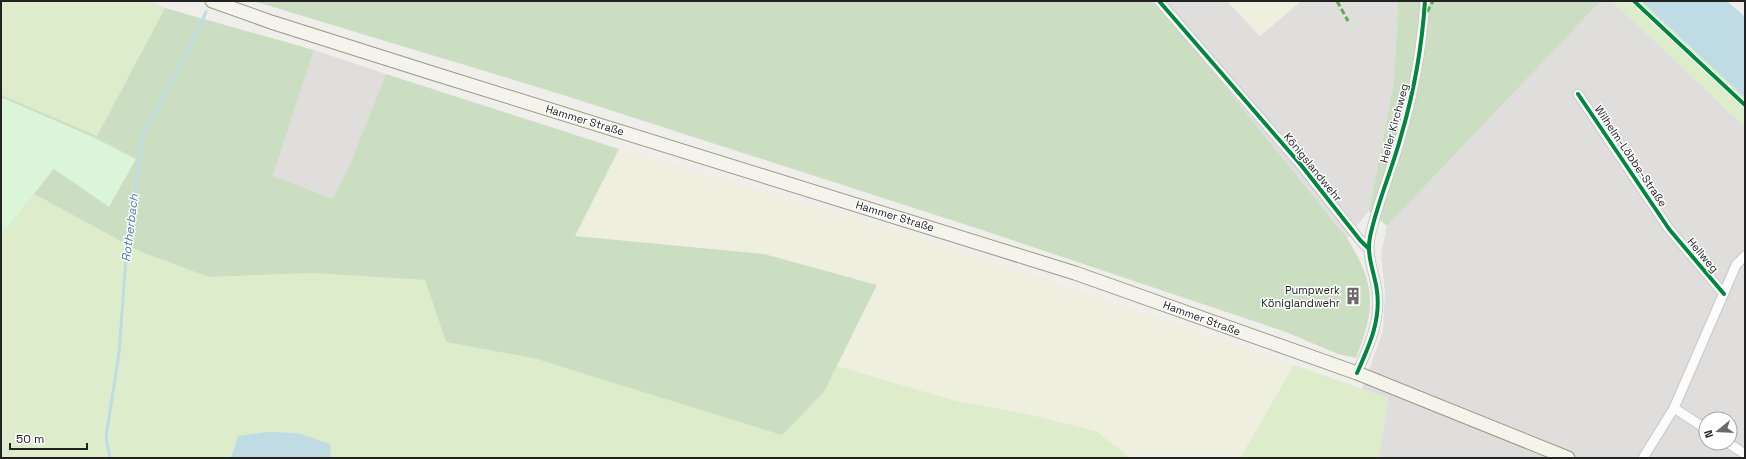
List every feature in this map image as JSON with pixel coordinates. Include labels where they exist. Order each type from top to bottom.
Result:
[{"type":"main road","name":"Hammer Straße","points":[[212,1],[230,4],[425,71],[1075,272],[1357,373],[1568,458]]},
{"type":"street","name":"Königslandwehr","points":[[1159,1],[1303,166],[1360,240],[1368,248]]},
{"type":"street","name":"Heiler Kirchweg","points":[[1368,248],[1372,229],[1402,134],[1416,75],[1425,1]]},
{"type":"street","name":"Wilhelm-Löbbe-Straße","points":[[1578,94],[1669,229]]},
{"type":"street","name":"Hellweg","points":[[1669,229],[1724,294]]},
{"type":"street","points":[[1357,373],[1370,344],[1377,319],[1377,290],[1369,259],[1368,248]]},
{"type":"street","name":"Hellweg","points":[[1643,458],[1674,408],[1736,265],[1745,256]]},
{"type":"street","points":[[1674,408],[1698,424]]},
{"type":"shaded area","points":[[1150,1],[1227,1],[1260,36],[1301,1],[1398,1],[1394,82],[1369,211],[1347,238],[1174,23]]},
{"type":"shaded area","points":[[1601,1],[1612,1],[1745,127],[1745,458],[1379,458],[1388,398],[1362,389],[1383,331],[1385,293],[1381,254],[1387,226]]},
{"type":"shaded area","points":[[314,50],[386,74],[349,166],[333,200],[273,176]]},
{"type":"green space","points":[[1,1],[149,1],[165,8],[97,136],[1,95]]},
{"type":"green space","points":[[253,1],[1150,1],[1174,23],[1347,238],[1357,255],[1368,283],[1370,310],[1363,340],[1356,358],[1338,354],[1286,332],[979,229],[560,94]]},
{"type":"green space","points":[[1227,1],[1301,1],[1260,36]]},
{"type":"green space","points":[[1398,1],[1601,1],[1387,226],[1369,211],[1394,82]]},
{"type":"green space","points":[[1612,1],[1641,1],[1745,98],[1745,127]]},
{"type":"green space","points":[[165,8],[314,50],[273,176],[333,199],[349,166],[386,74],[619,149],[575,236],[764,254],[877,285],[824,392],[782,435],[537,359],[446,342],[425,280],[311,273],[209,277],[141,252],[1,176],[1,95],[97,136]]},
{"type":"green space","points":[[1,97],[93,137],[136,159],[109,207],[54,169],[1,235]]},
{"type":"green space","points":[[619,149],[908,234],[1294,365],[1240,458],[1130,458],[1096,431],[956,401],[837,366],[877,285],[575,236]]},
{"type":"green space","points":[[1,176],[141,252],[209,277],[311,273],[425,280],[446,342],[537,359],[824,392],[837,366],[956,401],[1026,414],[1096,431],[1130,458],[1,458]]},
{"type":"green space","points":[[1294,365],[1388,398],[1379,458],[1240,458]]},
{"type":"water","points":[[1641,1],[1727,1],[1745,17],[1745,98]]},
{"type":"water","points":[[268,432],[298,433],[330,444],[331,458],[231,458],[238,436]]},
{"type":"waterway","name":"Rotherbach","points":[[110,458],[106,437],[119,353],[126,259],[142,136],[193,41],[206,12]]},
{"type":"marked path","points":[[1337,1],[1348,21]]},
{"type":"marked path","points":[[1427,12],[1433,1]]},
{"type":"cycle path","points":[[1159,1],[1301,165],[1368,248]]},
{"type":"cycle path","points":[[1357,373],[1370,343],[1376,323],[1377,313],[1377,291],[1369,251],[1370,237],[1406,119],[1414,86],[1420,52],[1425,1]]},
{"type":"cycle path","points":[[1634,1],[1745,105]]},
{"type":"cycle path","points":[[1578,94],[1669,229],[1724,294]]},
{"type":"place","name":"Pumpwerk Königlandwehr","points":[[1353,296]]}]
